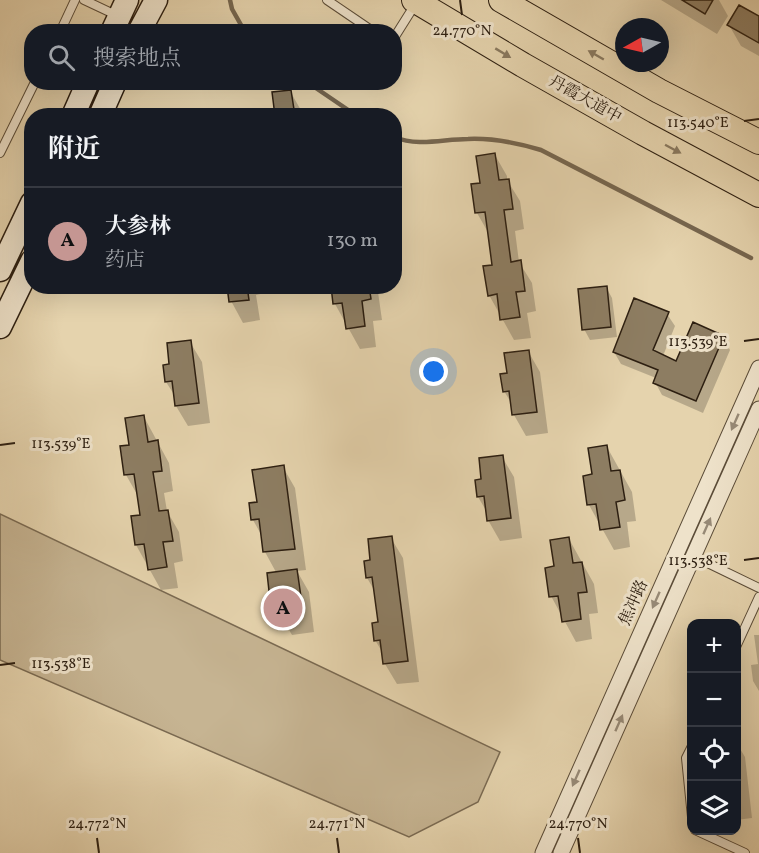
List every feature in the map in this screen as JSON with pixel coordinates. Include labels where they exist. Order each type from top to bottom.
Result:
[{"type":"main road","points":[[143,24],[156,0]]},
{"type":"main road","points":[[501,0],[660,91],[759,142]]},
{"type":"main road","name":"丹霞大道中","points":[[415,1],[523,65],[759,195]]},
{"type":"main road","points":[[77,108],[84,90]]},
{"type":"main road","points":[[104,108],[111,90]]},
{"type":"main road","points":[[0,270],[24,220]]},
{"type":"main road","points":[[0,327],[24,278]]},
{"type":"street","name":"焦冲路","points":[[543,853],[759,368]]},
{"type":"street","points":[[561,853],[759,409]]},
{"type":"lane","points":[[64,24],[75,0]]},
{"type":"lane","points":[[84,0],[119,16]]},
{"type":"lane","points":[[327,0],[362,24]]},
{"type":"lane","points":[[402,24],[415,1]]},
{"type":"lane","points":[[0,153],[31,90]]},
{"type":"lane","points":[[693,556],[759,588]]},
{"type":"lane","points":[[741,636],[759,597]]},
{"type":"lane","points":[[704,835],[745,853]]},
{"type":"shaded area","points":[[0,514],[500,752],[478,802],[409,837],[0,660]]},
{"type":"building","points":[[682,0],[713,0],[705,14]]},
{"type":"building","points":[[739,5],[759,16],[759,43],[727,25]]},
{"type":"building","points":[[291,90],[294,108],[274,108],[272,92]]},
{"type":"building","points":[[495,153],[499,180],[509,179],[513,209],[504,210],[511,262],[521,260],[525,291],[516,292],[520,317],[500,320],[497,294],[488,296],[483,266],[492,265],[485,212],[475,213],[471,184],[480,183],[476,156]]},
{"type":"building","points":[[607,286],[611,327],[582,330],[578,289]]},
{"type":"building","points":[[228,294],[248,294],[249,300],[229,302]]},
{"type":"building","points":[[332,294],[370,294],[371,299],[362,301],[365,326],[346,329],[342,303],[333,304]]},
{"type":"building","points":[[634,298],[669,312],[653,350],[676,361],[693,322],[724,336],[696,401],[653,383],[658,370],[613,352]]},
{"type":"building","points":[[191,340],[199,403],[175,406],[172,381],[165,382],[163,365],[169,364],[167,343]]},
{"type":"building","points":[[529,350],[537,412],[512,415],[509,391],[503,392],[500,374],[507,373],[504,353]]},
{"type":"building","points":[[144,415],[148,442],[158,440],[162,471],[153,472],[159,511],[168,510],[173,541],[163,542],[167,567],[148,570],[144,544],[135,545],[131,516],[140,515],[134,474],[124,475],[120,446],[129,445],[125,418]]},
{"type":"building","points":[[607,445],[611,471],[620,470],[625,500],[616,502],[620,527],[600,530],[596,504],[587,505],[583,476],[592,474],[588,448]]},
{"type":"building","points":[[503,455],[511,518],[487,521],[484,496],[477,497],[475,480],[481,479],[479,458]]},
{"type":"building","points":[[284,465],[295,549],[263,552],[259,519],[251,520],[249,503],[257,502],[252,470]]},
{"type":"building","points":[[392,536],[408,661],[383,664],[380,640],[374,641],[372,623],[378,622],[372,577],[366,578],[364,561],[370,560],[368,539]]},
{"type":"building","points":[[569,537],[573,563],[582,562],[587,592],[578,593],[581,619],[562,622],[558,596],[549,597],[545,568],[554,566],[550,540]]},
{"type":"building","points":[[297,569],[303,611],[279,615],[276,590],[269,591],[267,573]]},
{"type":"waterway","points":[[230,0],[240,24]]},
{"type":"waterway","points":[[319,90],[345,108]]},
{"type":"waterway","points":[[402,140],[422,142],[486,139],[541,150],[751,258]]},
{"type":"place","name":"大参林","points":[[283,608]]}]
